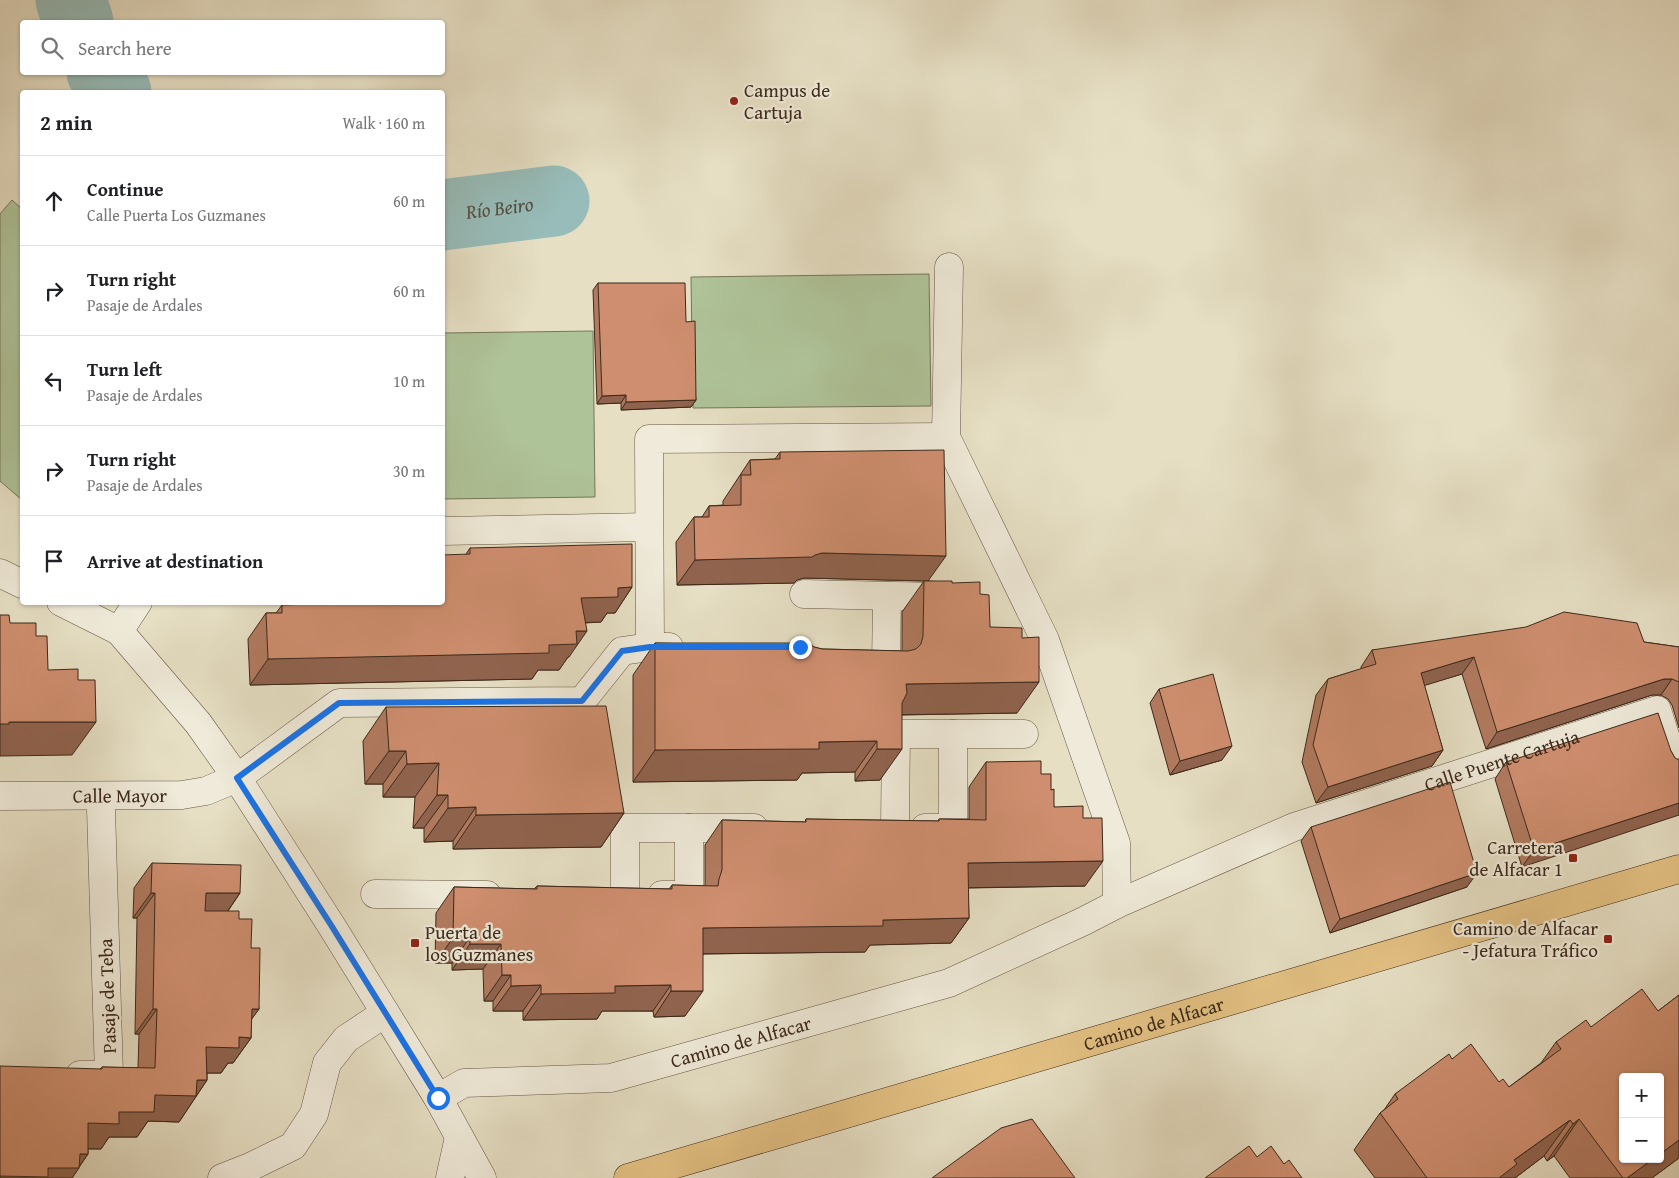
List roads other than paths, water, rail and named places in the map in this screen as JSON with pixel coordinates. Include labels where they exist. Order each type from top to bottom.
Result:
[{"type":"main road","name":"Camino de Alfacar","points":[[628,1178],[1679,869]]},
{"type":"street","points":[[950,267],[946,437],[1045,640],[1116,843],[1118,904]]},
{"type":"street","points":[[697,647],[650,647],[649,439],[946,437]]},
{"type":"street","points":[[445,531],[649,527]]},
{"type":"street","points":[[0,573],[20,583]]},
{"type":"street","points":[[804,594],[941,596]]},
{"type":"street","points":[[838,666],[886,667],[887,596]]},
{"type":"street","points":[[67,605],[118,631],[198,723],[237,778],[385,1013],[438,1098],[482,1178]]},
{"type":"street","points":[[118,631],[136,605]]},
{"type":"street","name":"Calle Mayor","points":[[0,796],[182,795],[206,791],[237,778],[339,703],[582,701],[622,651],[650,647]]},
{"type":"street","name":"Calle Puente Cartuja","points":[[1294,827],[1657,710],[1674,763]]},
{"type":"street","points":[[953,734],[953,828],[884,828],[896,734],[953,734],[1024,734]]},
{"type":"street","name":"Pasaje de Teba","points":[[59,1075],[109,1075],[102,808]]},
{"type":"street","name":"Camino de Alfacar","points":[[438,1098],[464,1083],[611,1078],[949,983],[1118,904],[1294,827]]},
{"type":"street","points":[[625,895],[626,828],[778,828]]},
{"type":"street","points":[[597,895],[689,895],[688,828]]},
{"type":"street","points":[[375,894],[512,895]]},
{"type":"street","points":[[222,1178],[293,1146],[314,1114],[327,1064],[346,1039],[385,1013]]},
{"type":"street","points":[[450,1178],[459,1138]]},
{"type":"waterway","name":"Río Beiro","points":[[71,0],[77,20]]},
{"type":"waterway","name":"Río Beiro","points":[[104,75],[115,90]]},
{"type":"waterway","name":"Río Beiro","points":[[445,215],[554,201]]},
{"type":"place","name":"Campus de Cartuja","points":[[734,101]]},
{"type":"place","name":"Carretera de Alfacar 1","points":[[1573,858]]},
{"type":"place","name":"Camino de Alfacar - Jefatura Tráfico","points":[[1608,939]]},
{"type":"place","name":"Puerta de los Guzmanes","points":[[415,943]]}]
